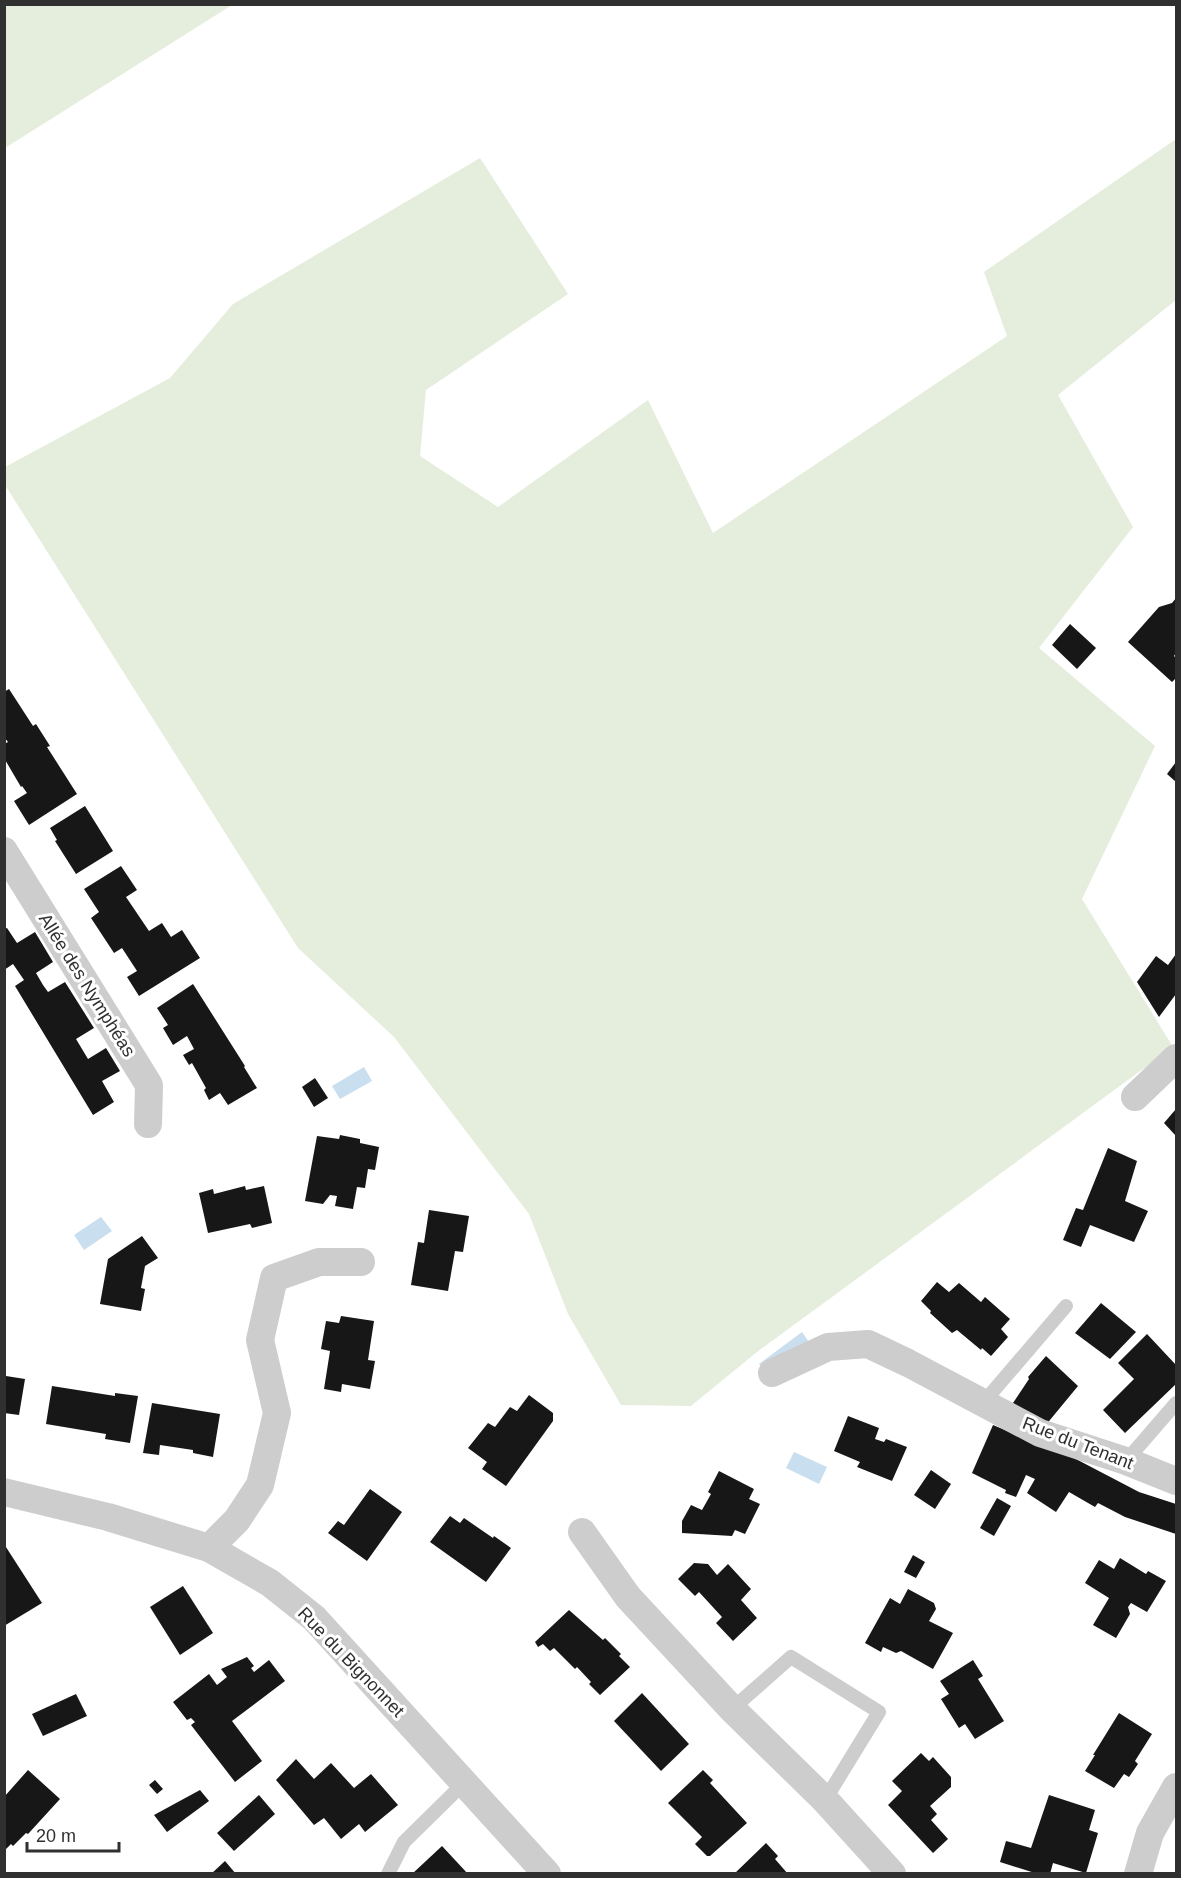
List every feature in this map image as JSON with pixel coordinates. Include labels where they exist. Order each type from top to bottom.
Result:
[{"type":"street","name":"Allée des Nymphéas","points":[[4,851],[149,1085],[148,1124]]},
{"type":"street","points":[[1136,1096],[1176,1058]]},
{"type":"street","points":[[209,1548],[237,1520],[260,1485],[275,1424],[277,1413],[260,1340],[274,1278],[319,1262],[361,1262]]},
{"type":"street","name":"Rue du Tenant","points":[[771,1373],[828,1347],[868,1344],[1040,1433],[1176,1479]]},
{"type":"street","name":"Rue du Bignonnet","points":[[6,1498],[108,1516],[209,1548],[270,1583],[314,1618],[547,1874]]},
{"type":"street","points":[[582,1532],[628,1597],[732,1709],[825,1800],[892,1874]]},
{"type":"street","points":[[1138,1874],[1150,1833],[1176,1787]]},
{"type":"lane","points":[[983,1403],[1066,1306]]},
{"type":"lane","points":[[1126,1461],[1176,1402]]},
{"type":"lane","points":[[732,1709],[791,1657],[879,1712],[825,1800]]},
{"type":"lane","points":[[388,1874],[404,1842],[464,1783]]},
{"type":"green space","points":[[5,4],[232,4],[232,5],[5,148]]},
{"type":"green space","points":[[1176,139],[1176,300],[1058,395],[1133,527],[1039,648],[1155,746],[1082,899],[1173,1047],[757,1352],[691,1406],[621,1405],[568,1314],[529,1214],[394,1037],[298,948],[5,485],[5,467],[170,378],[233,304],[480,158],[568,294],[426,390],[420,456],[498,507],[648,400],[713,533],[1007,336],[984,272]]},
{"type":"water","points":[[364,1067],[372,1081],[340,1099],[332,1086]]},
{"type":"water","points":[[101,1217],[112,1231],[84,1250],[74,1235]]},
{"type":"water","points":[[802,1332],[818,1355],[776,1386],[759,1364]]},
{"type":"water","points":[[794,1452],[827,1467],[819,1484],[786,1468]]},
{"type":"building","points":[[1176,598],[1176,653],[1174,656],[1176,658],[1176,678],[1172,682],[1128,642],[1159,607],[1172,603]]},
{"type":"building","points":[[1070,624],[1096,648],[1077,669],[1052,645]]},
{"type":"building","points":[[9,689],[33,726],[36,724],[50,746],[47,747],[77,794],[29,825],[14,801],[27,793],[4,758],[4,744],[8,742],[4,737],[4,692]]},
{"type":"building","points":[[1176,762],[1176,782],[1167,774]]},
{"type":"building","points":[[85,806],[113,851],[76,874],[55,841],[57,840],[50,828]]},
{"type":"building","points":[[121,866],[137,890],[126,897],[149,931],[162,923],[171,937],[182,930],[200,958],[139,996],[127,977],[137,971],[122,948],[114,953],[91,918],[99,912],[84,889]]},
{"type":"building","points":[[7,928],[17,943],[35,932],[53,962],[36,973],[43,985],[48,992],[65,982],[94,1028],[76,1039],[88,1059],[106,1048],[120,1071],[102,1081],[114,1102],[93,1115],[15,986],[24,980],[13,964],[4,970],[4,929]]},
{"type":"building","points":[[1176,954],[1176,994],[1159,1017],[1137,982],[1156,956],[1168,965]]},
{"type":"building","points":[[193,984],[257,1088],[228,1105],[220,1093],[209,1100],[204,1090],[206,1088],[192,1063],[189,1065],[183,1055],[194,1049],[187,1036],[173,1045],[163,1028],[168,1025],[157,1008]]},
{"type":"building","points":[[315,1078],[328,1098],[314,1107],[302,1087]]},
{"type":"building","points":[[1176,1109],[1176,1136],[1164,1123]]},
{"type":"building","points":[[340,1135],[360,1139],[360,1143],[379,1147],[375,1170],[368,1169],[365,1188],[357,1187],[353,1209],[335,1206],[337,1196],[330,1195],[323,1204],[305,1201],[317,1136],[339,1139]]},
{"type":"building","points":[[1108,1148],[1137,1161],[1125,1201],[1148,1211],[1134,1242],[1090,1225],[1081,1247],[1063,1240],[1076,1208],[1083,1210]]},
{"type":"building","points":[[245,1186],[246,1190],[264,1186],[272,1223],[252,1228],[250,1224],[208,1233],[199,1193],[213,1189],[214,1194]]},
{"type":"building","points":[[429,1210],[469,1216],[463,1252],[455,1251],[448,1291],[411,1285],[418,1242],[424,1243]]},
{"type":"building","points":[[142,1236],[158,1258],[145,1266],[141,1288],[145,1289],[141,1311],[100,1304],[108,1259]]},
{"type":"building","points":[[937,1282],[949,1292],[959,1283],[981,1302],[985,1297],[1010,1319],[1001,1329],[1008,1337],[991,1356],[957,1330],[952,1333],[930,1313],[931,1311],[921,1301]]},
{"type":"building","points":[[1101,1303],[1136,1332],[1110,1359],[1075,1333]]},
{"type":"building","points":[[341,1316],[374,1321],[368,1360],[375,1361],[370,1389],[342,1384],[341,1392],[324,1389],[330,1351],[321,1349],[326,1321],[339,1323]]},
{"type":"building","points":[[1147,1334],[1176,1365],[1176,1384],[1125,1433],[1103,1410],[1134,1379],[1118,1363]]},
{"type":"building","points":[[1046,1356],[1078,1386],[1045,1426],[1011,1406],[1029,1379],[1028,1377]]},
{"type":"building","points":[[6,1376],[25,1379],[19,1415],[4,1413]]},
{"type":"building","points":[[52,1386],[115,1396],[115,1393],[138,1396],[130,1443],[105,1439],[106,1434],[46,1424]]},
{"type":"building","points":[[529,1395],[553,1413],[553,1421],[506,1486],[482,1469],[487,1462],[468,1448],[488,1423],[495,1427],[510,1407],[517,1411]]},
{"type":"building","points":[[152,1403],[220,1414],[213,1457],[193,1453],[193,1450],[160,1445],[159,1455],[143,1453]]},
{"type":"building","points":[[848,1416],[879,1428],[875,1439],[884,1442],[886,1439],[907,1447],[892,1481],[857,1467],[860,1462],[834,1451]]},
{"type":"building","points":[[993,1425],[1036,1443],[1051,1446],[1139,1492],[1176,1504],[1176,1534],[1125,1517],[1098,1503],[1095,1507],[1069,1492],[1056,1512],[1027,1493],[1035,1479],[1026,1475],[1016,1497],[1005,1493],[1006,1490],[972,1473]]},
{"type":"building","points":[[931,1470],[951,1484],[935,1509],[914,1495]]},
{"type":"building","points":[[719,1471],[754,1489],[749,1499],[760,1504],[745,1534],[735,1530],[732,1536],[682,1533],[682,1521],[691,1505],[702,1510],[711,1494],[708,1492]]},
{"type":"building","points":[[370,1489],[402,1512],[367,1561],[328,1533],[338,1521],[344,1525]]},
{"type":"building","points":[[997,1498],[1011,1506],[994,1536],[980,1528]]},
{"type":"building","points":[[450,1516],[460,1523],[464,1518],[511,1548],[486,1582],[430,1542]]},
{"type":"building","points":[[4,1544],[42,1603],[4,1626]]},
{"type":"building","points":[[913,1555],[925,1562],[916,1578],[904,1572]]},
{"type":"building","points":[[1120,1558],[1146,1574],[1148,1571],[1166,1581],[1147,1612],[1131,1603],[1128,1607],[1130,1614],[1116,1638],[1093,1625],[1109,1598],[1085,1583],[1099,1560],[1114,1569]]},
{"type":"building","points":[[694,1563],[708,1564],[717,1575],[728,1564],[751,1589],[741,1600],[757,1618],[733,1641],[716,1623],[722,1617],[699,1592],[695,1596],[678,1579]]},
{"type":"building","points":[[183,1586],[213,1633],[180,1655],[150,1607]]},
{"type":"building","points":[[908,1589],[934,1603],[936,1609],[929,1621],[953,1633],[933,1669],[901,1651],[896,1653],[883,1647],[881,1652],[865,1643],[890,1598],[900,1604]]},
{"type":"building","points":[[569,1610],[603,1640],[605,1638],[630,1667],[600,1695],[577,1667],[575,1669],[554,1648],[550,1651],[543,1644],[538,1647],[535,1642]]},
{"type":"building","points":[[247,1657],[254,1666],[251,1668],[254,1672],[269,1660],[285,1681],[232,1721],[262,1761],[235,1782],[191,1725],[195,1722],[191,1718],[187,1720],[173,1702],[209,1674],[217,1685],[227,1677],[221,1669]]},
{"type":"building","points":[[973,1660],[983,1676],[978,1679],[1004,1721],[975,1739],[965,1724],[959,1728],[941,1699],[949,1694],[940,1681]]},
{"type":"building","points":[[642,1693],[689,1744],[661,1771],[614,1721]]},
{"type":"building","points":[[76,1694],[87,1716],[43,1736],[32,1714]]},
{"type":"building","points":[[1119,1713],[1152,1734],[1135,1761],[1138,1764],[1129,1777],[1124,1774],[1114,1788],[1085,1771]]},
{"type":"building","points":[[921,1753],[929,1761],[933,1757],[951,1777],[951,1787],[930,1806],[937,1814],[931,1820],[948,1839],[933,1853],[888,1805],[902,1791],[892,1781]]},
{"type":"building","points":[[296,1759],[314,1779],[331,1763],[354,1788],[371,1774],[398,1805],[365,1832],[359,1824],[341,1839],[324,1818],[314,1825],[276,1780]]},
{"type":"building","points":[[28,1770],[60,1799],[28,1834],[26,1833],[13,1846],[11,1844],[4,1851],[4,1797]]},
{"type":"building","points":[[703,1770],[713,1780],[710,1783],[747,1823],[710,1856],[707,1856],[695,1844],[702,1837],[668,1803]]},
{"type":"building","points":[[155,1780],[163,1789],[157,1794],[149,1785]]},
{"type":"building","points":[[200,1790],[209,1801],[167,1832],[154,1815]]},
{"type":"building","points":[[259,1795],[275,1814],[234,1851],[217,1833]]},
{"type":"building","points":[[1049,1795],[1095,1810],[1089,1830],[1098,1833],[1086,1873],[1053,1863],[1050,1874],[1038,1874],[1000,1862],[1006,1841],[1031,1848]]},
{"type":"building","points":[[766,1843],[778,1856],[775,1859],[788,1874],[734,1874]]},
{"type":"building","points":[[442,1846],[468,1874],[412,1874]]},
{"type":"building","points":[[225,1861],[236,1874],[211,1874]]}]
